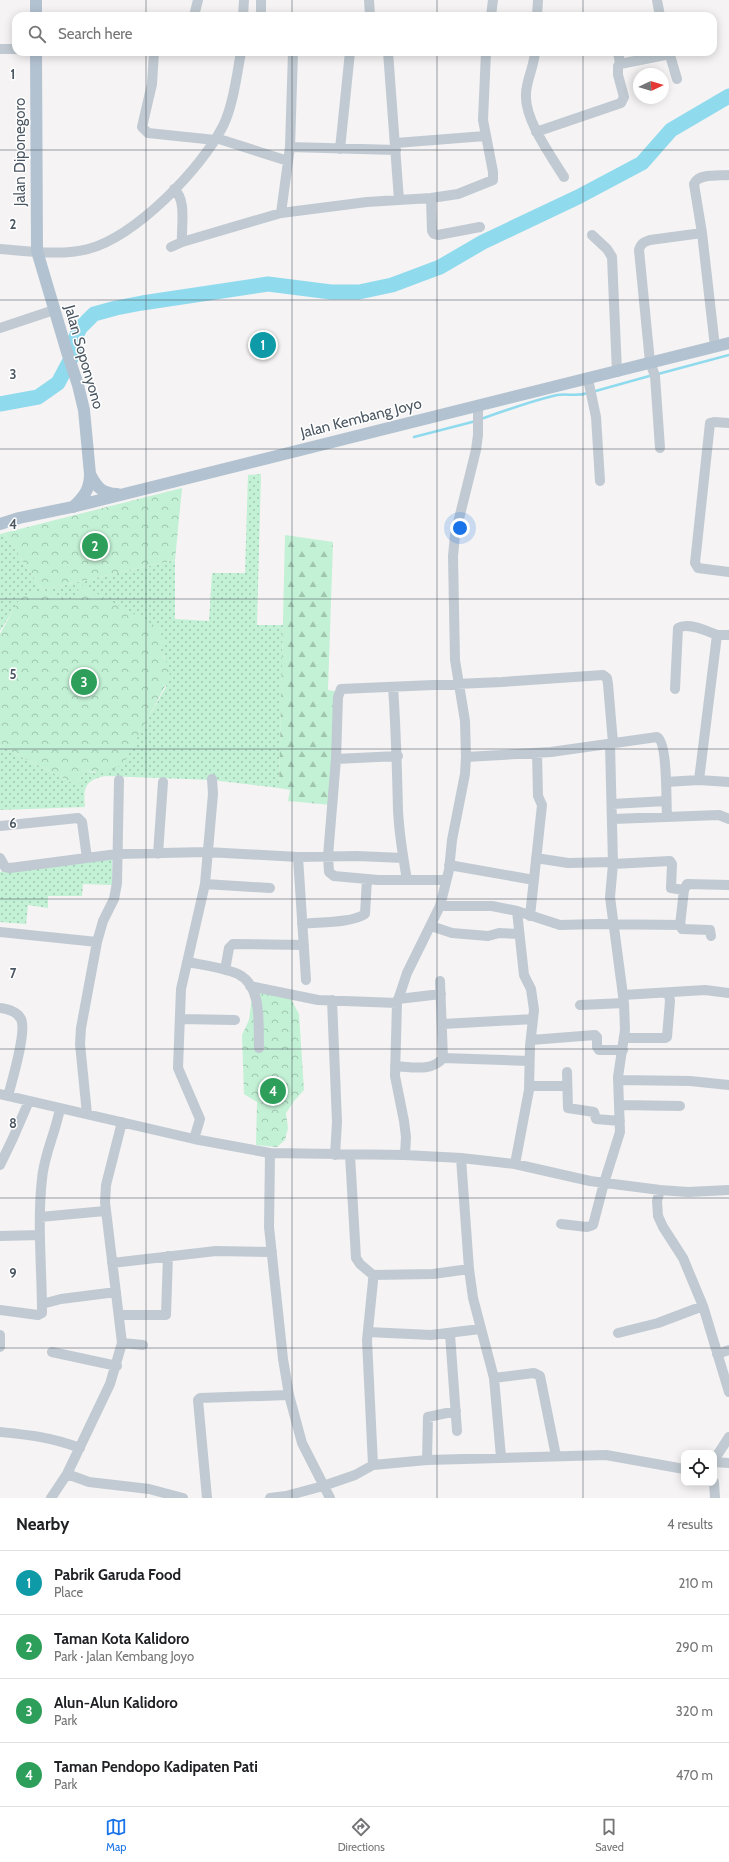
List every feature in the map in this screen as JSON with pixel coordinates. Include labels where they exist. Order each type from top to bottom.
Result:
[{"type":"main road","points":[[36,0],[36,12]]},
{"type":"main road","name":"Jalan Diponegoro","points":[[36,56],[37,251]]},
{"type":"main road","name":"Jalan Soponyono","points":[[37,251],[66,352],[78,385],[84,410],[90,474]]},
{"type":"main road","name":"Jalan Kembang Joyo","points":[[0,524],[20,518],[72,508],[122,494],[729,343]]},
{"type":"main road","points":[[90,474],[96,486],[101,491],[122,494]]},
{"type":"main road","points":[[72,508],[86,493],[90,484],[90,474]]},
{"type":"street","points":[[195,12],[198,0]]},
{"type":"street","points":[[243,12],[244,0]]},
{"type":"street","points":[[261,0],[261,12]]},
{"type":"street","points":[[369,0],[370,12]]},
{"type":"street","points":[[492,12],[493,0]]},
{"type":"street","points":[[537,12],[538,0]]},
{"type":"street","points":[[657,0],[659,12]]},
{"type":"street","points":[[0,49],[12,49]]},
{"type":"street","points":[[154,56],[152,84],[142,127],[144,131],[148,133],[216,139],[288,161]]},
{"type":"street","points":[[0,250],[37,251],[87,249],[115,238],[148,214],[186,177],[216,139],[224,124],[240,56]]},
{"type":"street","points":[[281,213],[293,112],[293,56]]},
{"type":"street","points":[[340,149],[350,56]]},
{"type":"street","points":[[388,56],[400,200]]},
{"type":"street","points":[[171,247],[182,242],[281,213],[367,202],[431,198],[458,194],[493,180],[491,157],[485,136],[483,120],[486,56]]},
{"type":"street","points":[[535,56],[534,65],[526,93],[526,104],[536,132],[564,177]]},
{"type":"street","points":[[536,132],[621,103],[624,97],[617,69],[620,64],[619,56]]},
{"type":"street","points":[[620,64],[656,56]]},
{"type":"street","points":[[671,56],[676,79]]},
{"type":"street","points":[[290,147],[340,149],[396,146],[485,136]]},
{"type":"street","points":[[715,347],[695,181],[700,178],[729,175]]},
{"type":"street","points":[[174,189],[179,194],[181,201],[182,242]]},
{"type":"street","points":[[431,198],[432,231],[434,234],[438,235],[480,227]]},
{"type":"street","points":[[660,448],[655,376],[650,362],[639,255],[640,245],[650,240],[702,232]]},
{"type":"street","points":[[592,235],[607,249],[612,257],[617,372]]},
{"type":"street","points":[[0,328],[54,310]]},
{"type":"street","points":[[588,379],[596,417],[600,481]]},
{"type":"street","points":[[405,1155],[406,1137],[403,1113],[395,1083],[398,1001],[408,973],[440,906],[449,865],[452,840],[465,774],[465,721],[455,660],[453,556],[455,535],[476,450],[478,435],[478,406]]},
{"type":"street","points":[[729,423],[710,423],[695,563],[698,568],[729,572]]},
{"type":"street","points":[[675,689],[678,628],[683,626],[701,628],[717,635],[729,635]]},
{"type":"street","points":[[699,780],[717,635]]},
{"type":"street","points":[[446,880],[367,879],[334,876],[329,872],[328,856],[336,759],[338,697],[341,689],[538,680],[579,676],[605,676],[608,684],[611,743],[614,863],[610,897],[624,999],[624,1038],[618,1080],[620,1121],[618,1139],[592,1226],[561,1224]]},
{"type":"street","points":[[394,687],[398,756],[398,810],[407,880]]},
{"type":"street","points":[[466,757],[537,753],[655,737],[660,738],[666,782],[667,817]]},
{"type":"street","points":[[530,916],[542,805],[538,796],[537,753]]},
{"type":"street","points":[[336,759],[398,756]]},
{"type":"street","points":[[87,1114],[80,1037],[83,1012],[97,942],[103,922],[114,899],[120,780]]},
{"type":"street","points":[[194,1139],[200,1118],[179,1073],[181,989],[205,884],[213,794],[212,780]]},
{"type":"street","points":[[666,782],[699,780],[729,782]]},
{"type":"street","points":[[158,854],[163,782]]},
{"type":"street","points":[[612,804],[666,801]]},
{"type":"street","points":[[613,819],[719,815],[729,819]]},
{"type":"street","points":[[0,826],[78,818],[82,822],[87,858]]},
{"type":"street","points":[[0,858],[5,867],[10,868],[117,854],[207,852],[298,857],[328,856],[403,858]]},
{"type":"street","points":[[298,857],[306,980]]},
{"type":"street","points":[[536,858],[568,863],[670,861],[672,864],[671,888],[684,890]]},
{"type":"street","points":[[449,865],[534,880]]},
{"type":"street","points":[[302,924],[324,921],[351,920],[365,914],[367,879]]},
{"type":"street","points":[[711,936],[710,930],[682,929],[681,925],[684,890],[687,884],[692,883],[729,885]]},
{"type":"street","points":[[205,884],[270,888]]},
{"type":"street","points":[[440,906],[492,906],[560,925],[681,925]]},
{"type":"street","points":[[515,1164],[529,1086],[529,1061],[533,1019],[533,999],[524,975],[518,934],[517,912]]},
{"type":"street","points":[[430,926],[452,933],[488,936],[500,933],[518,934]]},
{"type":"street","points":[[0,932],[97,942]]},
{"type":"street","points":[[225,970],[229,948],[233,944],[304,945]]},
{"type":"street","points":[[187,962],[238,974],[250,986],[256,998],[259,1048]]},
{"type":"street","points":[[395,1066],[432,1067],[438,1064],[443,1058],[443,1024],[440,980]]},
{"type":"street","points":[[250,986],[318,1000],[398,1001],[441,994]]},
{"type":"street","points":[[580,1005],[665,992],[705,990],[729,993]]},
{"type":"street","points":[[624,1038],[667,1037],[670,1001],[669,995],[665,992]]},
{"type":"street","points":[[332,1000],[337,1122],[335,1155]]},
{"type":"street","points":[[0,1008],[14,1011],[19,1015],[22,1023],[19,1049],[4,1095],[194,1139],[270,1153],[350,1156],[405,1155],[461,1158],[515,1164],[565,1176],[604,1183],[660,1190],[688,1192],[729,1190]]},
{"type":"street","points":[[180,1019],[235,1020]]},
{"type":"street","points":[[443,1024],[533,1019]]},
{"type":"street","points":[[531,1040],[595,1035],[597,1037],[597,1047],[599,1050],[623,1050]]},
{"type":"street","points":[[443,1058],[529,1061]]},
{"type":"street","points":[[567,1072],[568,1108],[594,1112],[596,1119],[620,1121]]},
{"type":"street","points":[[618,1080],[690,1081],[729,1085]]},
{"type":"street","points":[[529,1086],[567,1086]]},
{"type":"street","points":[[0,1165],[29,1100]]},
{"type":"street","points":[[620,1105],[680,1106]]},
{"type":"street","points":[[0,1310],[38,1315],[42,1313],[39,1252],[44,1165],[57,1125],[60,1108]]},
{"type":"street","points":[[51,1498],[67,1474],[110,1384],[122,1344],[105,1211],[106,1185],[122,1122]]},
{"type":"street","points":[[270,1153],[269,1227],[289,1395],[300,1437],[330,1498]]},
{"type":"street","points":[[350,1156],[356,1258],[360,1264],[373,1275],[433,1274],[469,1269]]},
{"type":"street","points":[[461,1158],[469,1269],[474,1306],[494,1378],[501,1457]]},
{"type":"street","points":[[660,1190],[657,1202],[658,1216],[663,1227],[683,1258],[703,1306],[729,1392]]},
{"type":"street","points":[[40,1217],[105,1211]]},
{"type":"street","points":[[0,1236],[40,1235]]},
{"type":"street","points":[[112,1263],[216,1251],[272,1252]]},
{"type":"street","points":[[119,1315],[165,1315],[168,1256]]},
{"type":"street","points":[[373,1275],[368,1332],[373,1465]]},
{"type":"street","points":[[42,1304],[61,1299],[116,1292]]},
{"type":"street","points":[[618,1333],[658,1323],[703,1306]]},
{"type":"street","points":[[368,1332],[424,1336],[450,1334],[480,1329]]},
{"type":"street","points":[[450,1334],[457,1431]]},
{"type":"street","points":[[0,1335],[0,1347]]},
{"type":"street","points":[[122,1344],[143,1344]]},
{"type":"street","points":[[717,1354],[729,1350]]},
{"type":"street","points":[[52,1352],[116,1366]]},
{"type":"street","points":[[494,1378],[534,1373],[540,1376],[556,1456]]},
{"type":"street","points":[[207,1498],[198,1400],[200,1398],[289,1395]]},
{"type":"street","points":[[427,1460],[428,1416],[456,1411]]},
{"type":"street","points":[[0,1432],[34,1435],[56,1439],[80,1448]]},
{"type":"street","points":[[717,1456],[729,1437]]},
{"type":"street","points":[[270,1498],[286,1496],[323,1486],[355,1475],[373,1465],[427,1460],[606,1455],[681,1468]]},
{"type":"street","points":[[717,1461],[729,1463]]},
{"type":"street","points":[[67,1474],[89,1482],[132,1487],[183,1498]]},
{"type":"street","points":[[714,1486],[715,1498]]},
{"type":"street","points":[[132,1487],[132,1498]]},
{"type":"green space","points":[[261,474],[257,625],[283,625],[279,788],[212,780],[105,776],[93,780],[87,786],[84,795],[85,807],[0,810],[0,746],[77,785],[85,770],[95,773],[148,718],[166,687],[165,658],[159,650],[81,585],[70,604],[57,595],[31,593],[21,598],[0,631],[0,534],[4,533],[42,590],[175,560],[175,619],[209,621],[212,573],[245,573],[248,475]]},
{"type":"green space","points":[[182,488],[175,560],[42,590],[4,533]]},
{"type":"green space","points":[[285,535],[333,542],[328,690],[339,692],[332,805],[288,801],[290,790],[279,788]]},
{"type":"green space","points":[[81,585],[163,630],[160,637],[165,640],[159,650],[167,663],[170,677],[126,759],[117,768],[108,772],[85,770],[77,785],[0,746],[0,634],[20,598],[31,593],[43,591],[57,595],[70,603]]},
{"type":"green space","points":[[112,854],[112,885],[83,884],[82,896],[48,896],[48,908],[28,905],[26,924],[0,922],[0,872],[10,868]]},
{"type":"green space","points":[[253,989],[290,997],[299,1014],[304,1090],[286,1113],[288,1128],[285,1140],[277,1147],[256,1145],[257,1102],[244,1094],[242,1035],[249,1020]]},
{"type":"waterway","points":[[0,404],[38,397],[58,383],[74,353],[75,339],[80,328],[94,314],[142,303],[268,284],[331,292],[359,292],[392,285],[440,267],[483,242],[578,197],[642,163],[671,130],[729,96]]},
{"type":"waterway","points":[[658,374],[729,355]]},
{"type":"waterway","points":[[592,392],[653,375]]},
{"type":"waterway","points":[[481,419],[557,395],[580,395],[588,393]]},
{"type":"waterway","points":[[414,437],[476,421]]},
{"type":"place","name":"Pabrik Garuda Food","points":[[263,345]]},
{"type":"place","name":"Taman Kota Kalidoro","points":[[95,546]]},
{"type":"place","name":"Alun-Alun Kalidoro","points":[[84,682]]},
{"type":"place","name":"Taman Pendopo Kadipaten Pati","points":[[273,1091]]}]
